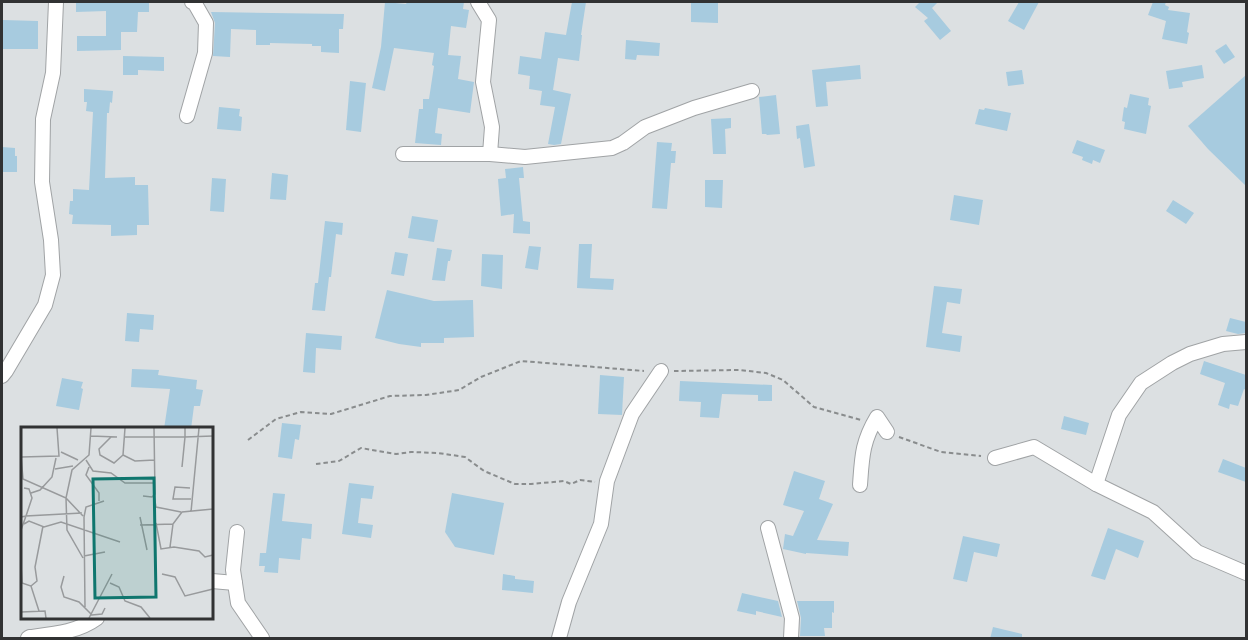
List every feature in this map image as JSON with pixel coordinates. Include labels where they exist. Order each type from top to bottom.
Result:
[{"type":"street","points":[[2,376],[45,305],[53,275],[51,240],[42,182],[43,119],[53,73],[56,2]]},
{"type":"street","points":[[193,2],[203,2]]},
{"type":"street","points":[[187,116],[205,53],[206,22],[193,2]]},
{"type":"street","points":[[478,2],[489,20],[483,82],[492,127],[490,154]]},
{"type":"street","points":[[403,154],[490,154],[525,157],[612,148],[645,127],[694,108],[752,91]]},
{"type":"street","points":[[1096,484],[1119,415],[1141,383],[1190,354],[1223,344],[1246,342]]},
{"type":"street","points":[[559,639],[569,602],[601,524],[607,481],[632,414],[661,371]]},
{"type":"street","points":[[860,485],[862,453],[869,431],[877,417],[887,432]]},
{"type":"street","points":[[995,458],[1034,447],[1096,484],[1153,512],[1197,552],[1246,573]]},
{"type":"street","points":[[768,528],[792,618],[792,639]]},
{"type":"street","points":[[237,532],[233,570],[238,603],[262,639]]},
{"type":"street","points":[[213,581],[235,583]]},
{"type":"street","points":[[28,639],[62,633],[96,619]]},
{"type":"path","points":[[248,440],[276,419],[301,412],[331,414],[390,396],[426,395],[459,390],[481,377],[521,361],[642,371],[739,370],[766,373],[783,380],[814,407],[866,422]]},
{"type":"path","points":[[887,432],[941,452],[995,458]]},
{"type":"path","points":[[316,464],[339,460],[361,448],[396,454],[438,453],[465,457],[483,471],[515,484],[564,481],[571,484],[580,480],[607,481]]},
{"type":"building","points":[[76,2],[149,2],[149,12],[138,12],[137,32],[121,32],[121,50],[77,51],[77,36],[106,36],[106,11],[76,12]]},
{"type":"building","points":[[385,2],[406,4],[407,2],[464,2],[463,9],[469,10],[466,28],[451,26],[448,55],[461,56],[458,79],[474,82],[470,113],[438,108],[435,133],[442,134],[441,145],[415,143],[419,109],[423,109],[423,99],[429,99],[434,53],[394,48],[385,91],[372,88],[381,47]]},
{"type":"building","points":[[572,2],[586,2],[579,61],[558,58],[553,90],[571,94],[561,144],[554,145],[548,144],[555,107],[540,105],[542,91],[529,89],[530,76],[518,74],[520,56],[541,59],[545,32],[566,35]]},
{"type":"building","points":[[691,2],[718,2],[718,23],[691,22]]},
{"type":"building","points":[[920,2],[938,2],[932,8],[951,31],[940,40],[924,21],[928,18],[915,7]]},
{"type":"building","points":[[1019,2],[1039,2],[1024,30],[1008,21]]},
{"type":"building","points":[[1153,2],[1166,2],[1168,10],[1190,13],[1187,44],[1162,39],[1166,21],[1148,15]]},
{"type":"building","points":[[211,12],[344,14],[343,29],[339,29],[339,53],[321,52],[321,46],[312,46],[312,44],[256,45],[256,30],[231,29],[230,57],[213,56],[215,23]]},
{"type":"building","points":[[3,20],[38,21],[38,49],[3,49]]},
{"type":"building","points":[[626,40],[660,43],[659,56],[637,55],[636,60],[625,59]]},
{"type":"building","points":[[1226,44],[1235,57],[1224,64],[1215,51]]},
{"type":"building","points":[[123,56],[164,57],[164,71],[138,70],[138,75],[123,75]]},
{"type":"building","points":[[860,65],[861,79],[826,82],[828,106],[816,107],[812,70]]},
{"type":"building","points":[[1202,65],[1204,78],[1182,82],[1183,87],[1169,89],[1166,71]]},
{"type":"building","points":[[1022,70],[1024,84],[1008,86],[1006,72]]},
{"type":"building","points":[[1246,75],[1246,186],[1188,126]]},
{"type":"building","points":[[350,81],[366,83],[361,132],[346,130]]},
{"type":"building","points":[[84,89],[113,91],[112,103],[110,102],[109,113],[107,113],[105,178],[135,177],[135,185],[148,185],[149,225],[137,225],[137,235],[111,236],[111,225],[72,224],[73,215],[69,214],[70,201],[73,201],[73,189],[89,190],[93,112],[86,111],[87,102],[84,102]]},
{"type":"building","points":[[1130,94],[1149,98],[1148,105],[1151,106],[1146,134],[1124,129],[1125,122],[1122,121],[1124,107],[1127,108]]},
{"type":"building","points":[[776,95],[780,134],[762,134],[759,97]]},
{"type":"building","points":[[219,107],[240,109],[241,131],[217,129]]},
{"type":"building","points":[[985,108],[1011,113],[1007,131],[975,124],[979,109],[984,110]]},
{"type":"building","points":[[731,118],[731,128],[725,129],[726,154],[713,154],[711,119]]},
{"type":"building","points":[[809,124],[815,166],[804,168],[796,126]]},
{"type":"building","points":[[1077,140],[1105,150],[1100,163],[1093,160],[1092,164],[1072,153]]},
{"type":"building","points":[[657,142],[672,143],[671,151],[676,151],[675,163],[671,163],[667,209],[652,208]]},
{"type":"building","points":[[2,147],[15,148],[17,172],[2,172]]},
{"type":"building","points":[[523,167],[524,178],[519,178],[523,221],[530,222],[530,234],[513,233],[514,214],[501,216],[498,179],[506,178],[505,169]]},
{"type":"building","points":[[272,173],[288,175],[286,200],[270,199]]},
{"type":"building","points":[[212,178],[226,179],[224,212],[210,211]]},
{"type":"building","points":[[705,180],[723,180],[722,208],[705,207]]},
{"type":"building","points":[[954,195],[983,200],[979,225],[950,220]]},
{"type":"building","points":[[1173,200],[1194,213],[1186,224],[1166,211]]},
{"type":"building","points":[[412,216],[438,220],[434,242],[408,238]]},
{"type":"building","points":[[325,221],[343,223],[342,235],[336,234],[325,311],[312,310],[315,283],[318,283]]},
{"type":"building","points":[[579,244],[592,244],[590,278],[614,279],[613,290],[577,288]]},
{"type":"building","points":[[529,246],[541,247],[538,270],[525,268]]},
{"type":"building","points":[[437,248],[452,250],[445,281],[432,280]]},
{"type":"building","points":[[395,252],[408,254],[404,276],[391,274]]},
{"type":"building","points":[[482,254],[503,255],[502,289],[481,286]]},
{"type":"building","points":[[934,286],[962,289],[960,304],[947,302],[942,333],[962,336],[960,352],[926,347]]},
{"type":"building","points":[[387,290],[434,301],[473,300],[474,337],[444,338],[444,343],[421,343],[421,347],[375,338]]},
{"type":"building","points":[[127,313],[154,315],[153,330],[140,329],[139,342],[125,341]]},
{"type":"building","points":[[1230,318],[1246,322],[1246,333],[1226,331]]},
{"type":"building","points":[[306,333],[342,336],[341,350],[316,348],[315,373],[303,372]]},
{"type":"building","points":[[1204,361],[1246,375],[1246,390],[1244,389],[1238,406],[1230,404],[1229,409],[1218,405],[1225,383],[1200,374]]},
{"type":"building","points":[[132,369],[159,370],[158,375],[197,380],[196,389],[203,390],[200,406],[194,406],[191,427],[164,427],[170,389],[131,387]]},
{"type":"building","points":[[600,375],[624,377],[622,415],[598,414]]},
{"type":"building","points":[[62,378],[83,382],[79,410],[56,406]]},
{"type":"building","points":[[680,381],[772,385],[772,401],[758,401],[758,395],[722,394],[719,418],[700,417],[701,402],[679,401]]},
{"type":"building","points":[[1064,416],[1089,423],[1086,435],[1061,429]]},
{"type":"building","points":[[282,423],[301,425],[299,440],[295,439],[292,459],[278,457]]},
{"type":"building","points":[[1223,459],[1246,468],[1246,482],[1218,472]]},
{"type":"building","points":[[794,471],[825,481],[819,499],[833,504],[817,540],[849,542],[848,556],[806,554],[783,549],[785,534],[793,536],[804,511],[783,505]]},
{"type":"building","points":[[349,483],[374,486],[372,499],[361,498],[358,523],[373,525],[371,538],[342,534]]},
{"type":"building","points":[[273,493],[285,494],[282,521],[312,524],[311,539],[302,538],[300,560],[279,558],[278,573],[264,572],[265,566],[259,566],[260,553],[266,553]]},
{"type":"building","points":[[452,493],[504,503],[494,555],[455,547],[445,532]]},
{"type":"building","points":[[1108,528],[1144,541],[1138,558],[1116,549],[1105,580],[1091,576]]},
{"type":"building","points":[[963,536],[1000,544],[997,557],[974,552],[967,582],[953,579]]},
{"type":"building","points":[[503,574],[515,576],[515,579],[534,581],[533,593],[502,590]]},
{"type":"building","points":[[742,593],[778,601],[782,617],[756,611],[756,615],[737,611]]},
{"type":"building","points":[[797,601],[834,601],[832,628],[824,628],[825,636],[800,636],[801,618]]},
{"type":"building","points":[[993,627],[1022,634],[1022,639],[990,639]]}]
